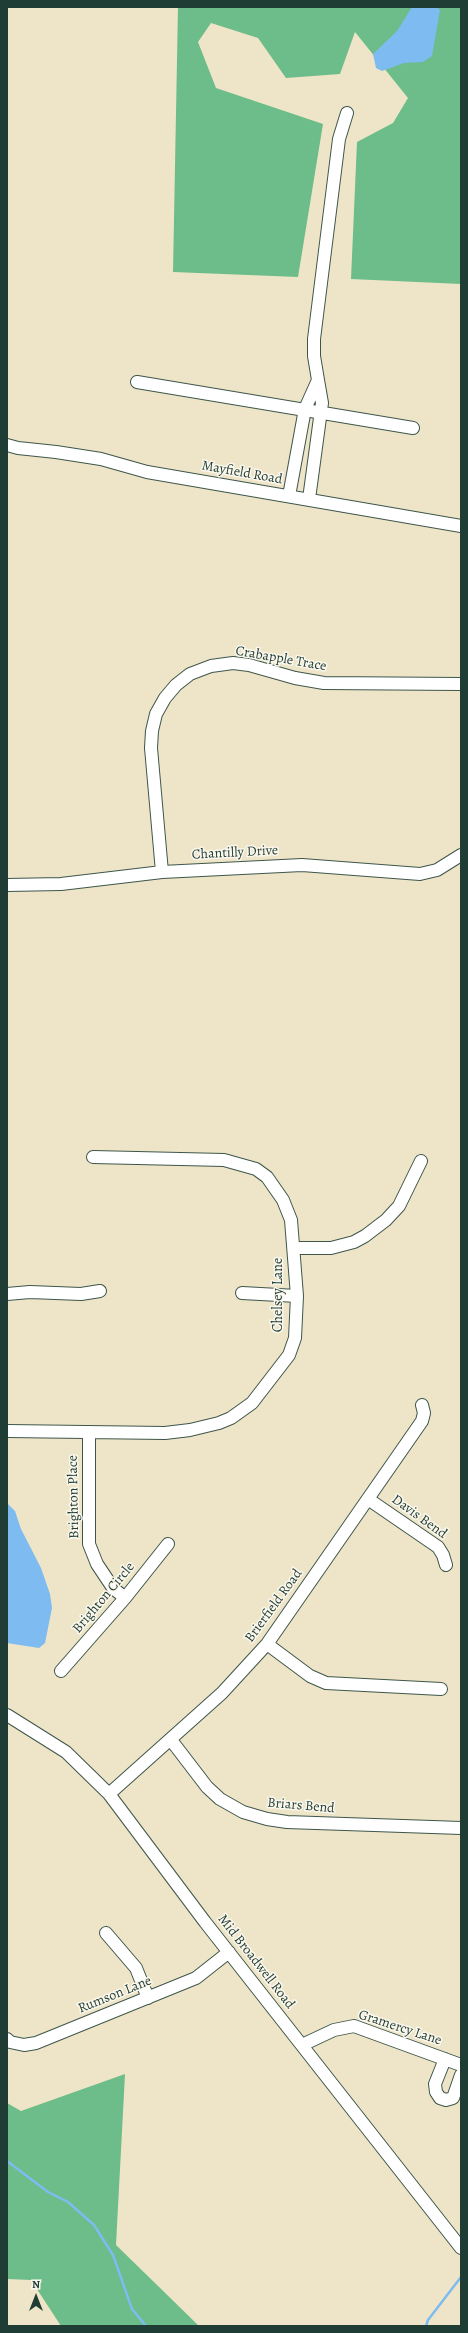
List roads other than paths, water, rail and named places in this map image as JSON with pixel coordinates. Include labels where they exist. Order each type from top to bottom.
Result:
[{"type":"street","points":[[309,500],[322,403],[314,356],[314,339],[339,140],[348,113]]},
{"type":"street","points":[[289,496],[305,409],[318,380]]},
{"type":"street","points":[[137,382],[413,428]]},
{"type":"street","name":"Mayfield Road","points":[[11,448],[56,452],[101,459],[147,472],[461,526]]},
{"type":"street","name":"Crabapple Trace","points":[[162,872],[151,748],[152,731],[156,714],[165,698],[176,685],[190,674],[211,666],[232,663],[249,665],[295,678],[324,683],[461,684]]},
{"type":"street","name":"Chantilly Drive","points":[[7,885],[62,884],[162,872],[302,865],[420,874],[437,870],[461,855]]},
{"type":"street","name":"Chelsey Lane","points":[[7,1431],[165,1433],[190,1430],[219,1423],[242,1412],[260,1394],[289,1355],[295,1338],[297,1296],[291,1220],[283,1200],[267,1177],[256,1169],[224,1160],[93,1157]]},
{"type":"street","points":[[294,1248],[331,1248],[354,1242],[366,1236],[386,1220],[399,1206],[421,1161]]},
{"type":"street","points":[[7,1294],[30,1292],[81,1294],[100,1291]]},
{"type":"street","points":[[242,1293],[297,1296]]},
{"type":"street","name":"Brierfield Road","points":[[108,1794],[222,1694],[267,1644],[422,1421],[424,1413],[422,1405]]},
{"type":"street","name":"Brighton Place","points":[[89,1432],[89,1544],[97,1564],[113,1588],[125,1598]]},
{"type":"street","name":"Davis Bend","points":[[368,1499],[438,1547],[444,1555],[446,1565]]},
{"type":"street","name":"Brighton Circle","points":[[61,1671],[125,1598],[168,1544]]},
{"type":"street","points":[[267,1644],[310,1676],[326,1683],[442,1690]]},
{"type":"street","name":"Mid Broadwell Road","points":[[7,1715],[66,1752],[108,1794],[229,1952],[461,2248]]},
{"type":"street","name":"Briars Bend","points":[[171,1740],[206,1786],[220,1799],[243,1812],[267,1819],[287,1822],[461,1828]]},
{"type":"street","points":[[106,1933],[136,1968],[148,1998]]},
{"type":"street","name":"Rumson Lane","points":[[7,2039],[10,2042],[24,2045],[36,2043],[196,1978],[229,1952]]},
{"type":"street","name":"Gramercy Lane","points":[[302,2045],[334,2030],[354,2026],[461,2065]]},
{"type":"street","name":"Gramercy Lane","points":[[445,2059],[435,2084],[436,2092],[440,2098],[446,2100],[453,2098],[461,2075]]},
{"type":"water","points":[[412,7],[436,7],[440,10],[432,56],[423,62],[404,63],[382,71],[376,68],[373,54],[397,31]]},
{"type":"water","points":[[8,1504],[15,1511],[21,1529],[41,1568],[50,1594],[52,1608],[45,1643],[39,1648],[7,1643]]},
{"type":"waterway","points":[[7,2161],[48,2192],[68,2202],[94,2225],[113,2255],[132,2309],[146,2326]]},
{"type":"waterway","points":[[426,2326],[428,2320],[461,2277]]}]
